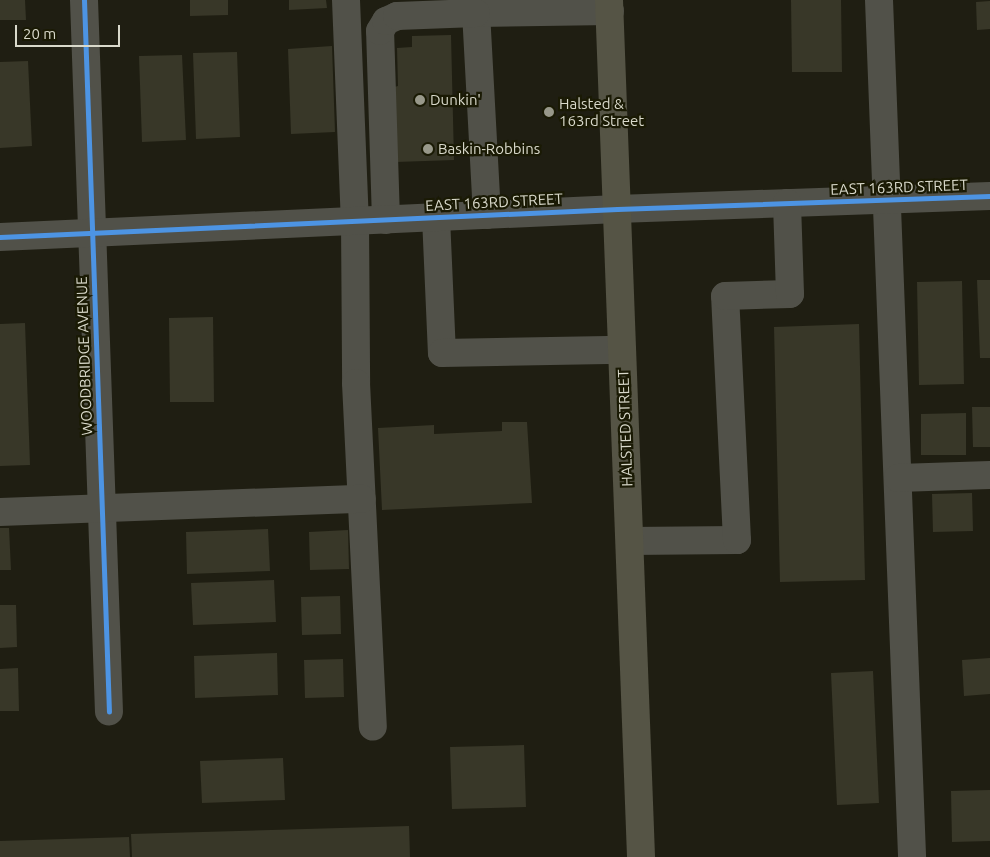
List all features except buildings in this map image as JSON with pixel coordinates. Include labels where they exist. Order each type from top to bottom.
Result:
[{"type":"main road","name":"HALSTED STREET","points":[[609,6],[641,857]]},
{"type":"street","name":"WOODBRIDGE AVENUE","points":[[84,0],[109,712]]},
{"type":"street","points":[[346,0],[355,221],[356,383],[373,727]]},
{"type":"street","points":[[879,0],[912,857]]},
{"type":"street","points":[[386,220],[380,31],[386,21],[398,16],[609,6]]},
{"type":"street","points":[[476,13],[487,215]]},
{"type":"street","name":"EAST 163RD STREET","points":[[0,236],[617,209],[990,196]]},
{"type":"street","points":[[630,541],[737,540],[725,296],[790,294],[787,204]]},
{"type":"street","points":[[436,218],[442,354],[622,350]]},
{"type":"street","points":[[898,478],[990,475]]},
{"type":"street","points":[[0,512],[362,500]]},
{"type":"cycle path","points":[[84,0],[109,712]]},
{"type":"cycle path","points":[[0,237],[617,209],[990,196]]},
{"type":"place","name":"Dunkin'","points":[[420,100]]},
{"type":"place","name":"Halsted & 163rd Street","points":[[549,112]]},
{"type":"place","name":"Baskin-Robbins","points":[[428,149]]}]
